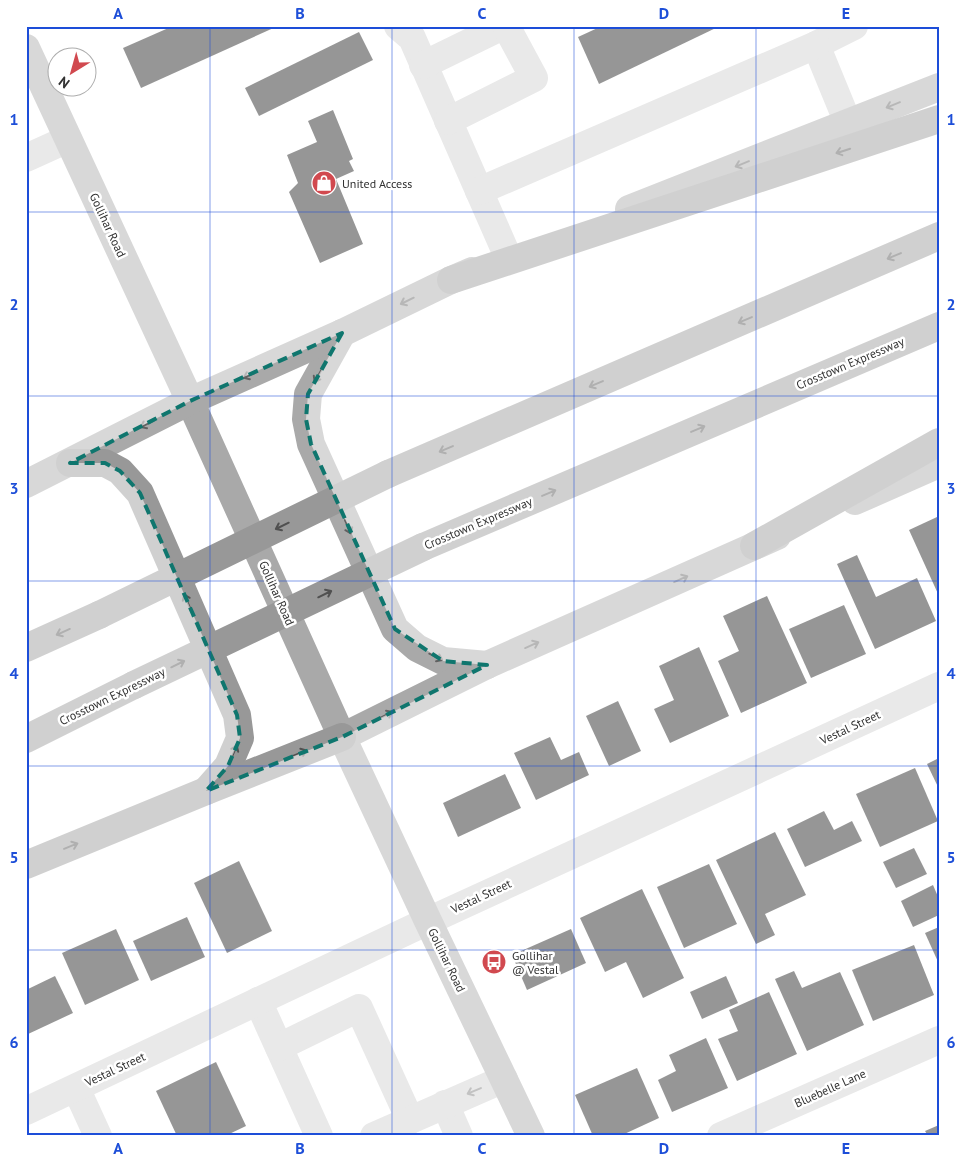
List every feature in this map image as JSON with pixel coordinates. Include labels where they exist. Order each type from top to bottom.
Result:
[{"type":"highway","points":[[451,280],[939,120]]},
{"type":"highway","points":[[26,648],[99,615],[388,474],[939,236]]},
{"type":"highway","name":"Crosstown Expressway","points":[[26,739],[134,685],[423,547],[939,326]]},
{"type":"highway","points":[[754,546],[939,442]]},
{"type":"highway","points":[[70,462],[105,463],[120,471],[140,493],[237,714],[240,738],[228,766],[206,791]]},
{"type":"highway","points":[[26,865],[342,737]]},
{"type":"main road","name":"Gollihar Road","points":[[26,48],[190,401],[342,737],[531,1136]]},
{"type":"main road","points":[[26,484],[190,401],[342,333],[451,280],[939,87]]},
{"type":"main road","points":[[342,333],[308,394],[306,419],[311,444],[394,629],[417,648],[443,661],[487,665]]},
{"type":"main road","points":[[342,737],[487,665],[939,464]]},
{"type":"street","points":[[423,65],[504,26],[534,78],[448,121]]},
{"type":"street","points":[[480,192],[816,45],[854,26]]},
{"type":"street","points":[[409,30],[508,257]]},
{"type":"street","points":[[816,45],[848,123]]},
{"type":"street","points":[[26,158],[68,139]]},
{"type":"street","name":"Vestal Street","points":[[26,1111],[428,921],[939,686]]},
{"type":"street","points":[[258,1001],[319,1136]]},
{"type":"street","points":[[279,1047],[359,1008],[410,1120]]},
{"type":"street","name":"Bluebelle Lane","points":[[721,1136],[939,1040]]},
{"type":"street","points":[[374,1136],[504,1079]]},
{"type":"street","points":[[76,1088],[98,1136]]},
{"type":"street","points":[[445,1104],[459,1136]]},
{"type":"highlighted area","points":[[342,333],[308,394],[306,419],[311,444],[395,629],[443,661],[487,665],[342,737],[206,791],[228,766],[240,738],[237,715],[140,493],[120,471],[105,463],[70,463],[190,401]]},
{"type":"building","points":[[173,26],[278,26],[141,88],[123,48]]},
{"type":"building","points":[[602,26],[720,26],[599,84],[578,37]]},
{"type":"building","points":[[359,32],[373,60],[259,116],[245,88]]},
{"type":"building","points":[[333,110],[353,159],[349,161],[354,171],[336,179],[363,244],[320,263],[289,192],[298,183],[287,155],[317,142],[308,121]]},
{"type":"building","points":[[937,517],[939,522],[939,596],[909,530]]},
{"type":"building","points":[[857,555],[876,597],[917,578],[936,621],[875,649],[837,564]]},
{"type":"building","points":[[767,596],[807,683],[741,713],[718,661],[739,651],[723,616]]},
{"type":"building","points":[[844,605],[866,654],[811,678],[789,629]]},
{"type":"building","points":[[699,647],[729,716],[670,743],[654,709],[674,700],[659,666]]},
{"type":"building","points":[[618,701],[641,751],[609,766],[586,716]]},
{"type":"building","points":[[550,737],[561,760],[579,752],[589,775],[536,800],[514,753]]},
{"type":"building","points":[[939,758],[939,789],[927,764]]},
{"type":"building","points":[[915,768],[938,821],[880,847],[856,794]]},
{"type":"building","points":[[505,774],[521,808],[458,837],[443,803]]},
{"type":"building","points":[[824,811],[834,830],[852,821],[862,841],[805,867],[787,829]]},
{"type":"building","points":[[775,832],[806,895],[765,914],[775,935],[756,944],[716,860]]},
{"type":"building","points":[[914,848],[927,874],[896,888],[883,862]]},
{"type":"building","points":[[239,861],[272,931],[227,953],[194,883]]},
{"type":"building","points":[[709,864],[737,924],[684,948],[657,887]]},
{"type":"building","points":[[933,885],[939,899],[939,915],[913,927],[901,901]]},
{"type":"building","points":[[642,889],[684,978],[643,998],[626,962],[605,972],[580,918]]},
{"type":"building","points":[[187,917],[205,957],[151,981],[133,941]]},
{"type":"building","points":[[939,927],[939,964],[925,933]]},
{"type":"building","points":[[116,929],[139,980],[85,1005],[62,953]]},
{"type":"building","points":[[571,929],[586,963],[527,990],[512,955]]},
{"type":"building","points":[[914,945],[934,995],[873,1021],[852,970]]},
{"type":"building","points":[[794,971],[802,988],[840,972],[864,1025],[807,1051],[775,979]]},
{"type":"building","points":[[55,976],[73,1013],[26,1035],[26,990]]},
{"type":"building","points":[[726,976],[738,1003],[702,1019],[690,992]]},
{"type":"building","points":[[769,992],[797,1054],[737,1081],[718,1039],[738,1031],[729,1010]]},
{"type":"building","points":[[706,1038],[728,1088],[672,1112],[658,1080],[676,1071],[669,1055]]},
{"type":"building","points":[[216,1062],[246,1126],[225,1136],[177,1136],[156,1091]]},
{"type":"building","points":[[637,1068],[659,1118],[620,1136],[593,1136],[575,1095]]},
{"type":"building","points":[[939,1125],[939,1136],[928,1136],[925,1131]]},
{"type":"place","name":"United Access","points":[[324,183]]},
{"type":"place","name":"Gollihar @ Vestal","points":[[494,962]]}]
